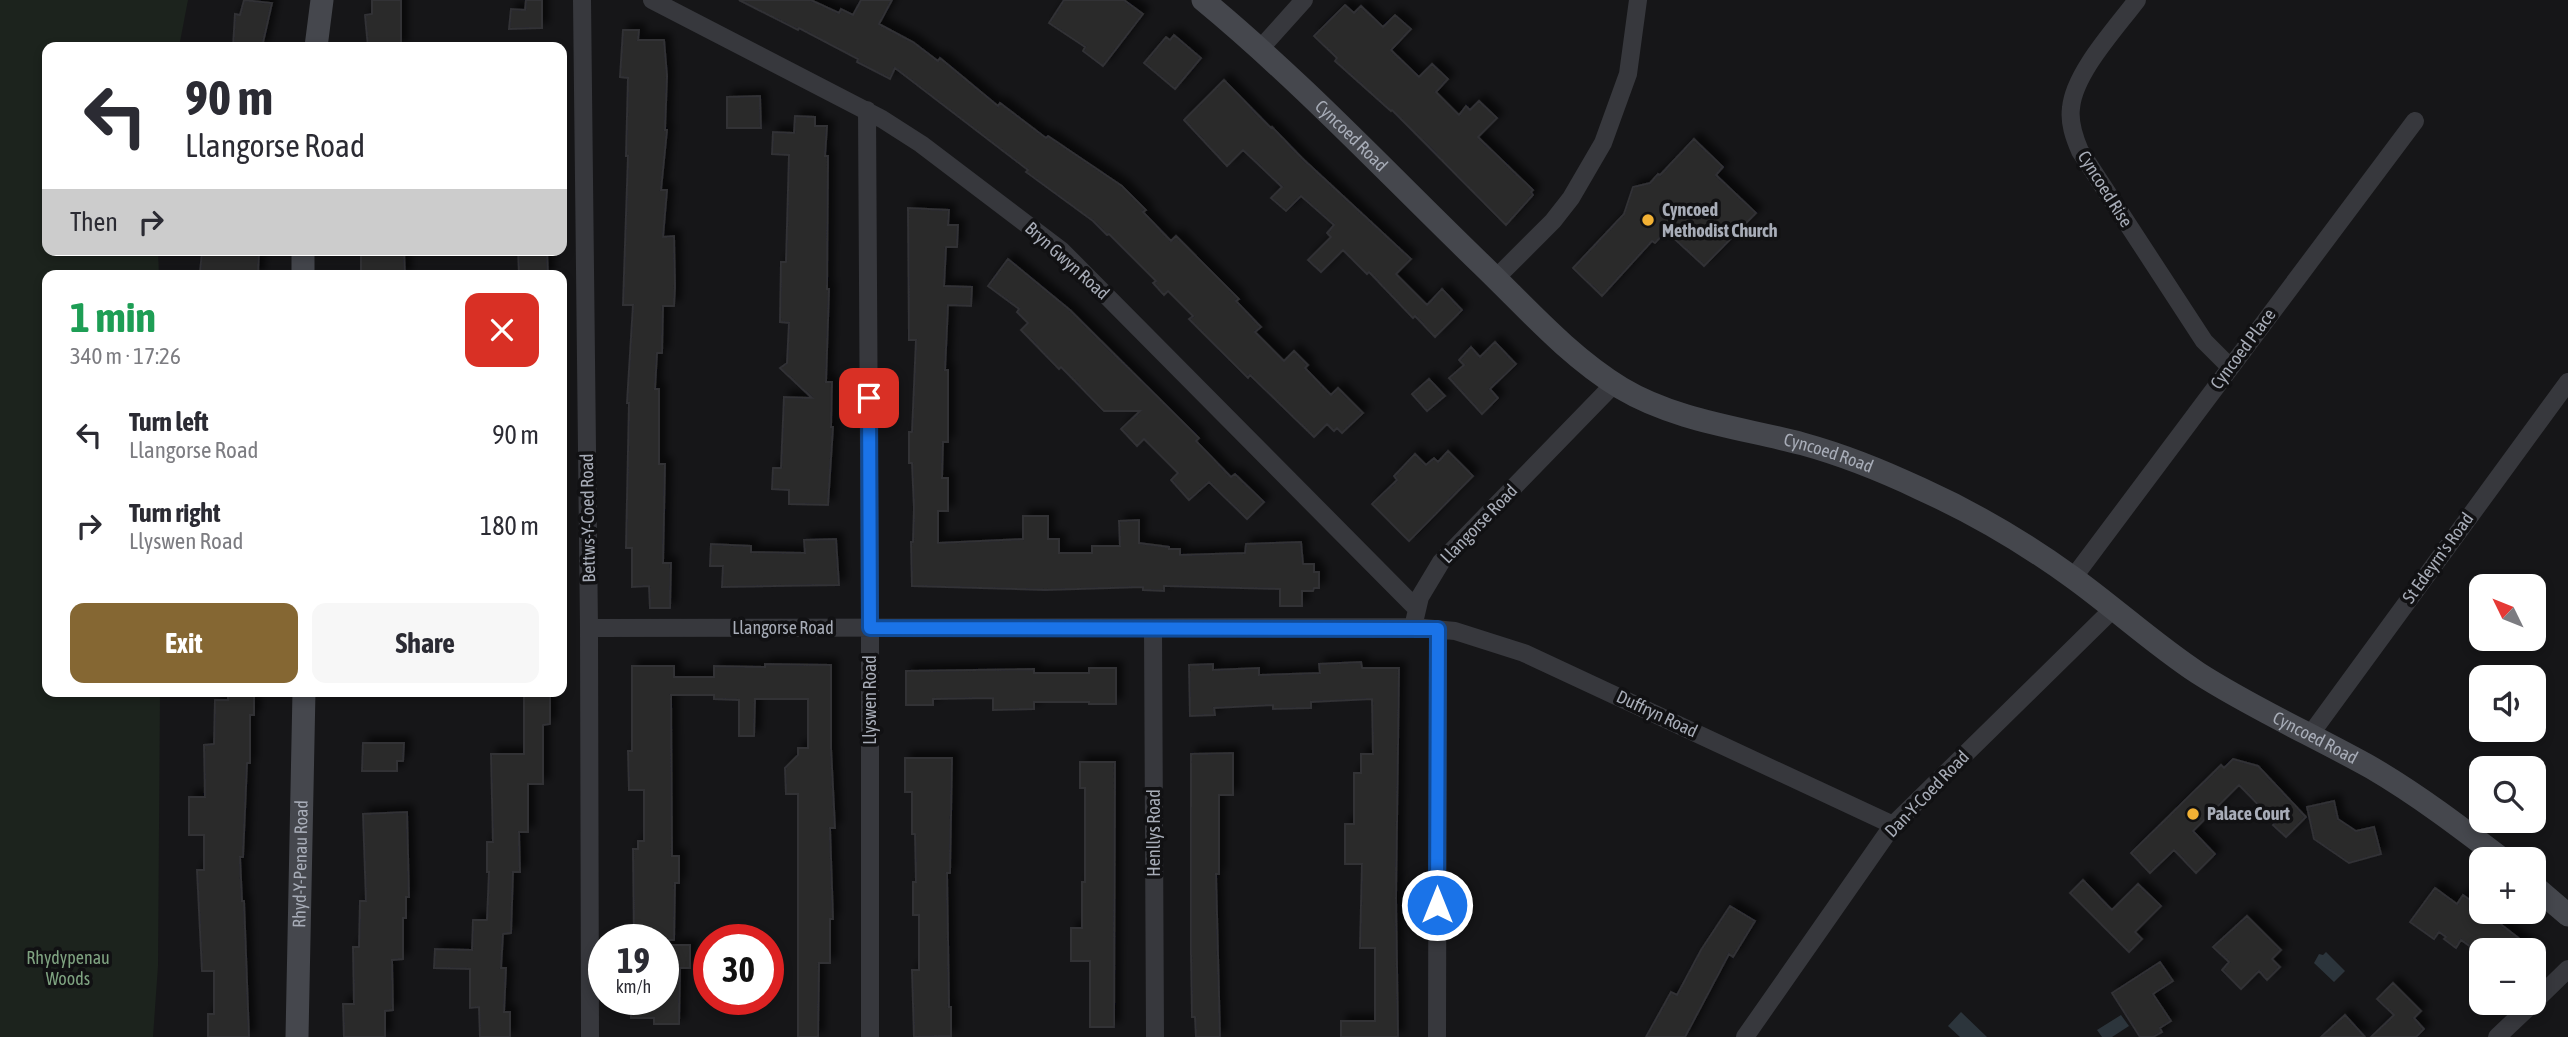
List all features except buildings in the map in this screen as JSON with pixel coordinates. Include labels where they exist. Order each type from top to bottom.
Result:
[{"type":"street","points":[[317,42],[322,0]]},
{"type":"street","name":"Bettws-Y-Coed Road","points":[[582,0],[589,628],[590,1037]]},
{"type":"street","name":"Bryn Gwyn Road","points":[[652,0],[867,110],[921,144],[1062,251],[1416,608]]},
{"type":"street","name":"Cyncoed Road","points":[[1203,0],[1260,49],[1558,340],[1614,384],[1650,403],[1681,414],[1806,444],[1881,471],[1959,508],[2073,578],[2194,670],[2405,788],[2486,847]]},
{"type":"street","points":[[1260,49],[1304,0]]},
{"type":"street","points":[[1496,278],[1571,198],[1603,143],[1628,74],[1638,0]]},
{"type":"street","name":"Cyncoed Rise","points":[[2137,0],[2080,80],[2071,106],[2071,123],[2080,151],[2204,341],[2230,367]]},
{"type":"street","name":"Llyswen Road","points":[[867,110],[870,1037]]},
{"type":"street","name":"Cyncoed Place","points":[[2073,578],[2415,121]]},
{"type":"street","name":"St Edeyrn's Road","points":[[2310,736],[2568,382]]},
{"type":"street","name":"Llangorse Road","points":[[589,628],[1413,627],[1416,608],[1441,562],[1614,384]]},
{"type":"street","name":"Dan-Y-Coed Road","points":[[1745,1037],[1893,825],[2113,610]]},
{"type":"street","name":"Duffryn Road","points":[[1413,627],[1438,629],[1490,640],[1555,666],[1893,825]]},
{"type":"street","name":"Henllys Road","points":[[1153,628],[1155,1037]]},
{"type":"street","points":[[1437,1037],[1438,629]]},
{"type":"street","name":"Rhyd-Y-Penau Road","points":[[297,1037],[304,697]]},
{"type":"street","points":[[2546,896],[2568,915]]},
{"type":"street","points":[[2546,991],[2568,970]]},
{"type":"street","points":[[2497,1037],[2520,1015]]},
{"type":"green space","name":"Rhydypenau Woods","points":[[0,0],[188,0],[180,42],[42,42],[42,256],[158,256],[159,270],[42,270],[42,697],[160,697],[158,966],[153,1037],[0,1037]]},
{"type":"shaded area","points":[[2326,952],[2345,971],[2334,982],[2314,963],[2319,954]]},
{"type":"shaded area","points":[[1961,1012],[1987,1037],[1960,1037],[1948,1026]]},
{"type":"shaded area","points":[[2121,1015],[2129,1026],[2112,1037],[2102,1037],[2097,1030]]},
{"type":"place","name":"Cyncoed Methodist Church","points":[[1648,220]]},
{"type":"place","name":"Palace Court","points":[[2193,814]]},
{"type":"route","points":[[869,398],[870,628],[1438,629],[1437,905]]}]
